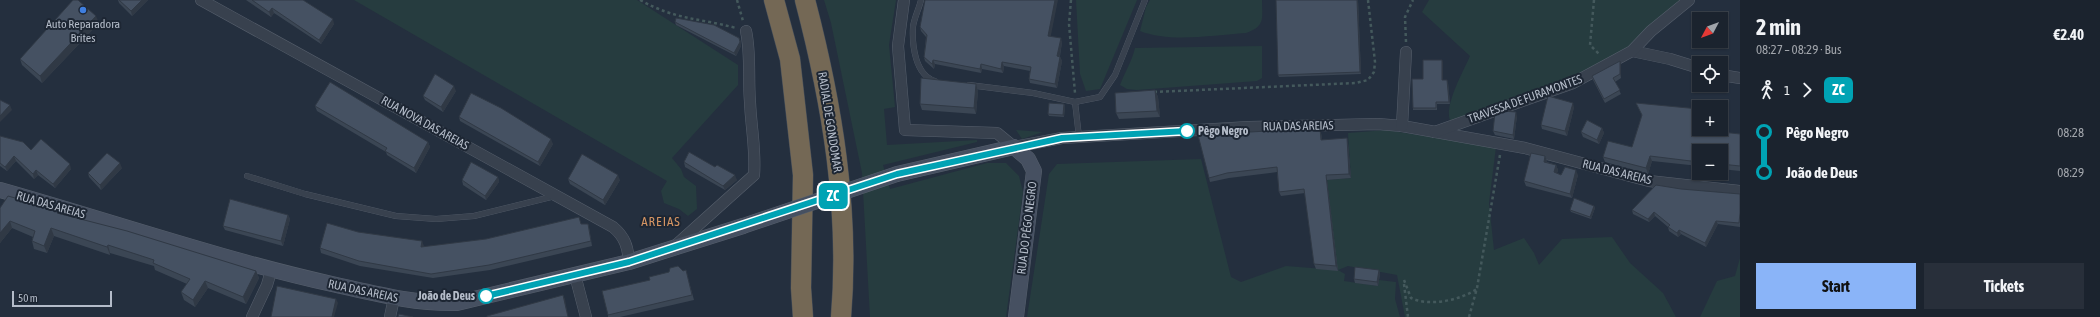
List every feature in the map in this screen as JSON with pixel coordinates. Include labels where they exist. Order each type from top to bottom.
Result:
[{"type":"highway","points":[[774,0],[790,59],[803,175],[801,288],[803,317]]},
{"type":"highway","name":"RADIAL DE GONDOMAR","points":[[805,0],[819,53],[836,147],[844,272],[841,317]]},
{"type":"highway","points":[[844,272],[851,317]]},
{"type":"highway","points":[[797,317],[801,288]]},
{"type":"street","name":"RUA NOVA DAS AREIAS","points":[[201,0],[613,227],[622,234],[627,246],[629,262]]},
{"type":"street","points":[[904,0],[898,46],[905,130],[997,134],[1014,147]]},
{"type":"street","name":"TRAVESSA DE FURAMONTES","points":[[1433,132],[1573,83],[1632,51],[1651,31],[1689,0]]},
{"type":"street","points":[[674,247],[754,175],[755,157],[750,101],[748,42],[746,31]]},
{"type":"street","points":[[1632,51],[1670,59],[1692,66]]},
{"type":"street","points":[[1402,126],[1406,52]]},
{"type":"street","points":[[1728,76],[1740,78]]},
{"type":"street","name":"RUA DAS AREIAS","points":[[0,190],[271,270],[394,298],[433,304],[456,303],[629,262],[743,226],[897,174],[1014,147],[1062,138],[1249,127],[1378,124],[1402,126],[1502,143],[1649,181],[1740,191]]},
{"type":"street","name":"RUA DO PÊGO NEGRO","points":[[1014,147],[1028,159],[1034,171],[1016,317]]},
{"type":"street","points":[[252,317],[271,270]]},
{"type":"street","points":[[575,275],[586,317]]},
{"type":"street","points":[[390,317],[394,298]]},
{"type":"lane","points":[[921,0],[913,27],[916,62],[928,79],[939,82]]},
{"type":"lane","points":[[961,85],[1033,93],[1075,102],[1100,97],[1115,74],[1145,0]]},
{"type":"lane","points":[[1075,102],[1079,137]]},
{"type":"lane","points":[[247,176],[305,194],[396,216],[436,219],[474,216],[556,196]]},
{"type":"path","points":[[640,0],[658,10],[675,16],[724,25],[746,31]]},
{"type":"path","points":[[737,0],[746,31]]},
{"type":"path","points":[[1071,0],[1069,24],[1075,102]]},
{"type":"path","points":[[1152,92],[1356,83],[1368,80],[1374,72],[1375,62],[1368,0]]},
{"type":"path","points":[[1406,52],[1405,17],[1413,0]]},
{"type":"path","points":[[1594,0],[1590,45],[1596,52],[1612,62]]},
{"type":"path","points":[[1469,317],[1477,288],[1502,143]]},
{"type":"path","points":[[1408,317],[1404,280],[1411,298],[1422,303],[1457,298],[1477,288]]},
{"type":"green space","points":[[354,0],[637,0],[738,65],[738,85],[672,158],[681,169],[684,177],[696,186],[697,209],[688,216],[679,209],[664,203],[661,191],[667,181]]},
{"type":"green space","points":[[824,0],[896,0],[889,45],[895,107],[884,109],[887,145],[977,140],[977,142],[883,165],[890,189],[987,163],[1006,163],[1019,176],[1023,192],[1006,317],[870,317],[862,173],[831,23]]},
{"type":"green space","points":[[1076,0],[1137,0],[1100,89],[1086,91],[1080,74]]},
{"type":"green space","points":[[1150,0],[1262,0],[1262,21],[1257,27],[1246,33],[1192,37],[1165,37],[1152,35],[1140,31],[1146,7]]},
{"type":"green space","points":[[1429,0],[1685,0],[1643,38],[1629,48],[1587,71],[1542,90],[1451,122],[1449,108],[1451,99],[1470,56],[1422,12]]},
{"type":"green space","points":[[1262,46],[1262,78],[1257,81],[1137,90],[1127,89],[1120,85],[1135,48]]},
{"type":"green space","points":[[1016,130],[1043,132],[1022,139]]},
{"type":"green space","points":[[1386,130],[1496,147],[1489,203],[1494,250],[1524,238],[1534,253],[1539,265],[1562,239],[1612,237],[1630,263],[1663,293],[1676,317],[1405,317],[1397,275],[1348,266],[1338,270],[1345,274],[1344,281],[1378,286],[1379,280],[1396,282],[1395,299],[1400,317],[1027,317],[1049,174],[1057,164],[1201,159],[1231,277],[1241,282],[1286,266],[1337,270],[1327,180],[1351,178],[1348,133]]},
{"type":"green space","points":[[1740,258],[1740,317],[1700,317],[1717,281],[1735,276]]},
{"type":"building","points":[[73,0],[78,0],[96,16],[40,76],[20,59]]},
{"type":"building","points":[[119,0],[142,0],[131,11]]},
{"type":"building","points":[[252,0],[303,0],[333,19],[319,40],[272,8],[269,12]]},
{"type":"building","points":[[925,0],[1055,0],[1048,36],[1061,38],[1057,56],[1060,57],[1055,84],[1029,79],[1031,67],[1002,62],[1001,69],[981,64],[980,69],[933,60],[932,64],[924,57],[927,35],[920,27]]},
{"type":"building","points":[[1276,0],[1357,0],[1360,72],[1278,75]]},
{"type":"building","points":[[676,18],[714,25],[739,38],[740,42],[734,53],[675,22]]},
{"type":"building","points":[[1423,60],[1442,60],[1442,80],[1447,80],[1449,102],[1436,102],[1436,108],[1413,108],[1412,79],[1423,79]]},
{"type":"building","points":[[1620,61],[1620,74],[1613,78],[1620,90],[1604,99],[1592,76]]},
{"type":"building","points":[[435,74],[454,86],[441,107],[423,96]]},
{"type":"building","points":[[921,78],[976,84],[974,108],[920,104]]},
{"type":"building","points":[[330,82],[428,142],[414,168],[385,151],[387,148],[315,106]]},
{"type":"building","points":[[1155,90],[1157,111],[1116,113],[1115,93]]},
{"type":"building","points":[[471,93],[501,108],[551,139],[538,162],[459,117]]},
{"type":"building","points":[[1548,96],[1573,103],[1565,131],[1541,125]]},
{"type":"building","points":[[0,100],[10,105],[0,116]]},
{"type":"building","points":[[1049,103],[1064,104],[1063,115],[1048,114]]},
{"type":"building","points":[[1636,103],[1692,108],[1692,136],[1728,136],[1728,133],[1740,134],[1740,166],[1728,165],[1728,144],[1692,144],[1692,161],[1650,156],[1646,168],[1603,157],[1608,141],[1632,147],[1642,115]]},
{"type":"building","points":[[1502,111],[1516,112],[1513,135],[1493,131],[1495,113]]},
{"type":"building","points":[[1587,120],[1602,128],[1597,140],[1581,132]]},
{"type":"building","points":[[1320,128],[1321,140],[1347,138],[1349,174],[1326,175],[1336,266],[1314,264],[1304,189],[1279,192],[1277,167],[1227,173],[1209,178],[1198,135]]},
{"type":"building","points":[[0,136],[23,142],[31,150],[41,139],[70,164],[53,184],[36,170],[33,174],[14,156],[5,167],[0,163]]},
{"type":"building","points":[[689,152],[715,167],[717,165],[735,175],[723,186],[684,162]]},
{"type":"building","points":[[107,153],[120,163],[100,185],[88,173]]},
{"type":"building","points":[[1531,153],[1545,156],[1544,162],[1556,165],[1554,172],[1561,175],[1565,167],[1576,170],[1570,194],[1524,181]]},
{"type":"building","points":[[582,154],[618,175],[603,200],[568,179]]},
{"type":"building","points":[[471,162],[498,177],[485,196],[462,180]]},
{"type":"building","points":[[1656,185],[1681,189],[1740,194],[1739,223],[1716,221],[1705,243],[1679,230],[1677,233],[1668,227],[1670,225],[1654,212],[1648,219],[1632,210]]},
{"type":"building","points":[[8,196],[58,210],[57,213],[127,231],[256,271],[243,297],[205,281],[193,300],[181,292],[190,279],[153,263],[154,260],[108,245],[107,247],[51,228],[44,246],[32,241],[35,231],[10,221],[0,233],[0,208]]},
{"type":"building","points":[[1574,198],[1594,206],[1590,217],[1570,210]]},
{"type":"building","points":[[230,199],[288,215],[281,241],[223,226]]},
{"type":"building","points":[[579,217],[581,224],[588,224],[591,241],[489,265],[431,274],[359,261],[320,248],[327,223],[358,232],[422,241],[421,247],[486,239]]},
{"type":"building","points":[[678,266],[683,271],[686,270],[692,295],[608,315],[602,291],[650,280],[649,277],[669,272],[670,268]]},
{"type":"building","points":[[1355,267],[1379,270],[1377,282],[1354,279]]},
{"type":"building","points":[[277,286],[336,299],[332,317],[271,317]]},
{"type":"building","points":[[563,295],[568,317],[487,317],[487,316]]},
{"type":"building","points":[[399,314],[413,317],[398,317]]},
{"type":"bus line","name":"ZC","points":[[486,296],[629,262],[743,226],[897,174],[1014,147],[1062,138],[1187,131]]},
{"type":"place","name":"Auto Reparadora Brites","points":[[83,10]]},
{"type":"place","name":"Pêgo Negro","points":[[1187,131]]},
{"type":"place","name":"João de Deus","points":[[486,296]]},
{"type":"district","name":"AREIAS","points":[[661,221]]}]
